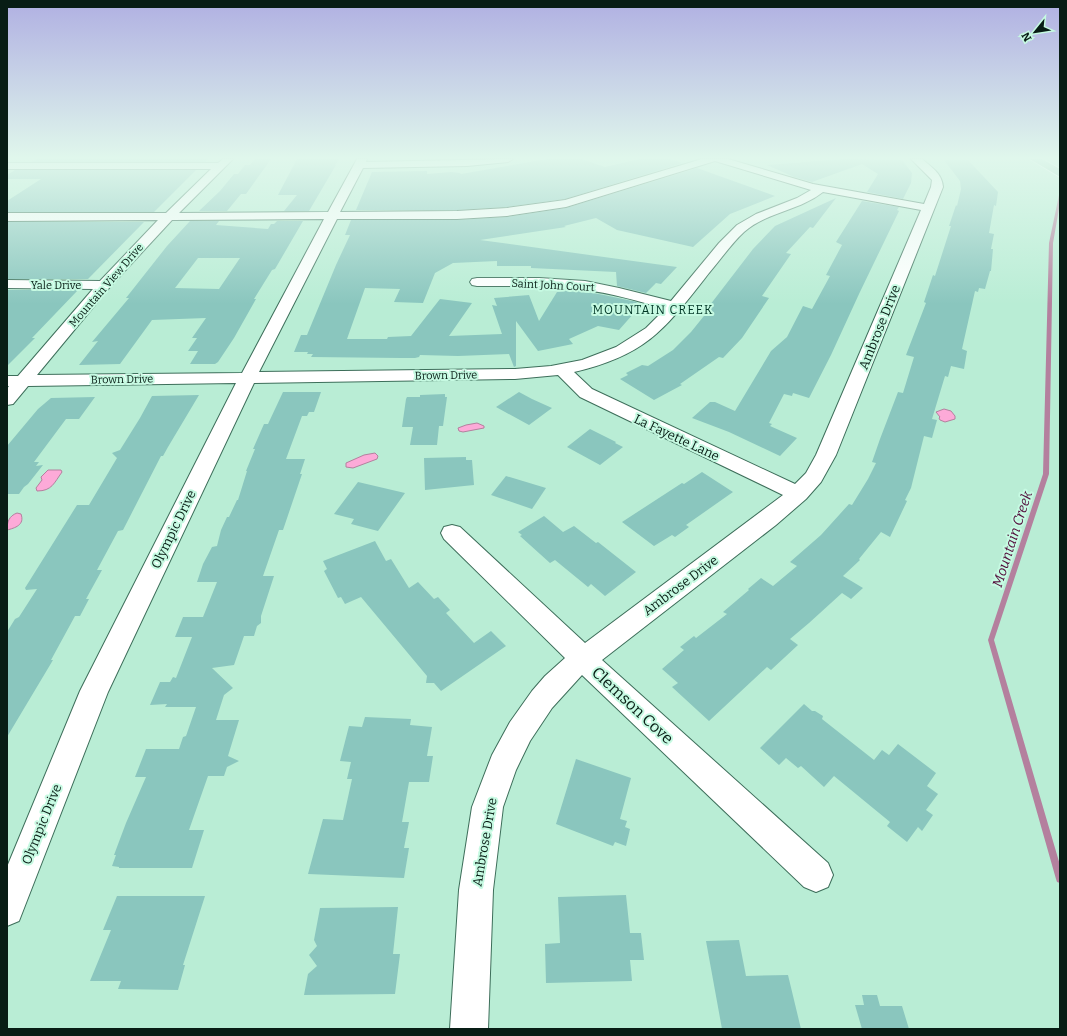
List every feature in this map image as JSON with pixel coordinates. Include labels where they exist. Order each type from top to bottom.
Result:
[{"type":"street","name":"Mountain View Drive","points":[[7,400],[104,285],[178,207]]},
{"type":"street","name":"Olympic Drive","points":[[7,909],[94,691],[248,377],[337,207]]},
{"type":"street","points":[[7,217],[457,215],[507,212],[538,207]]},
{"type":"street","name":"Brown Drive","points":[[7,381],[515,374],[563,369],[615,354],[634,344],[652,331],[741,228],[766,214],[783,207]]},
{"type":"street","name":"Ambrose Drive","points":[[469,1029],[476,876],[488,803],[505,760],[520,730],[559,680],[583,658],[768,519],[798,494],[814,477],[826,454],[928,208]]},
{"type":"street","name":"Saint John Court","points":[[477,282],[576,284],[600,288],[674,307]]},
{"type":"street","name":"Yale Drive","points":[[7,284],[104,285]]},
{"type":"street","name":"La Fayette Lane","points":[[563,369],[576,384],[591,396],[798,494]]},
{"type":"street","name":"Clemson Cove","points":[[452,533],[583,658],[816,875]]},
{"type":"shaded area","points":[[944,409],[951,411],[955,416],[955,419],[945,422],[940,420],[940,417],[936,412]]},
{"type":"shaded area","points":[[477,423],[484,426],[484,428],[463,432],[459,431],[458,428]]},
{"type":"shaded area","points":[[375,453],[378,456],[377,459],[353,468],[346,467],[346,463],[364,455]]},
{"type":"shaded area","points":[[48,470],[61,470],[62,472],[55,483],[49,488],[42,491],[37,491],[36,488],[42,480],[41,477]]},
{"type":"shaded area","points":[[17,513],[21,514],[22,521],[16,527],[7,530],[9,520]]},
{"type":"building","points":[[7,207],[159,207],[154,212],[7,212]]},
{"type":"building","points":[[203,207],[230,207],[227,211],[199,211]]},
{"type":"building","points":[[287,207],[311,207],[309,211],[284,211]]},
{"type":"building","points":[[357,207],[501,207],[457,210],[356,210]]},
{"type":"building","points":[[747,207],[730,214],[693,247],[617,230],[596,218],[564,226],[566,227],[480,240],[677,267],[661,284],[656,283],[646,293],[617,286],[616,272],[531,268],[531,266],[497,266],[497,261],[453,263],[435,273],[423,303],[394,302],[400,289],[365,288],[347,339],[387,339],[388,337],[411,336],[440,299],[472,303],[449,336],[502,334],[492,305],[497,306],[494,298],[529,295],[539,321],[557,292],[575,290],[637,302],[628,311],[634,313],[619,330],[598,326],[569,339],[573,344],[538,351],[516,321],[516,366],[514,367],[509,354],[458,356],[420,355],[419,357],[415,358],[401,358],[311,357],[313,354],[307,354],[308,352],[294,352],[301,335],[307,335],[350,235],[345,235],[351,220],[457,220],[507,217],[566,208]]},
{"type":"building","points":[[816,207],[829,207],[813,228],[810,227],[786,253],[791,254],[762,296],[769,298],[742,338],[723,358],[719,357],[680,384],[682,385],[654,400],[620,379],[628,375],[626,373],[642,365],[648,366],[673,350],[691,332],[712,306],[710,305],[753,249],[775,226]]},
{"type":"building","points":[[858,207],[899,207],[897,210],[899,211],[809,398],[793,393],[792,396],[784,394],[769,423],[772,424],[770,426],[797,438],[780,456],[729,432],[692,418],[710,402],[715,402],[735,411],[771,351],[787,337],[803,306],[812,309],[830,276],[826,275],[842,245],[836,242]]},
{"type":"building","points":[[955,207],[994,207],[989,233],[994,234],[991,249],[993,249],[991,271],[985,289],[979,288],[978,292],[975,291],[962,349],[967,351],[964,369],[951,366],[948,377],[945,376],[932,419],[937,420],[932,438],[924,436],[911,488],[905,500],[907,501],[890,537],[881,532],[859,559],[860,560],[843,576],[863,588],[851,599],[842,593],[790,639],[798,645],[771,670],[767,667],[709,721],[672,687],[678,683],[662,669],[684,650],[680,647],[694,636],[696,638],[727,614],[723,612],[761,578],[773,586],[797,566],[790,562],[821,535],[849,504],[852,505],[876,463],[872,462],[898,392],[903,393],[914,357],[906,355],[926,303],[924,302],[933,275],[935,276],[951,226],[949,226]]},
{"type":"building","points":[[190,221],[219,221],[216,225],[268,229],[271,224],[274,224],[277,221],[303,221],[275,269],[272,270],[254,299],[256,299],[234,338],[218,362],[215,364],[190,364],[198,351],[188,351],[197,338],[192,338],[206,318],[152,320],[120,364],[79,365],[98,341],[92,342],[129,298],[126,298],[167,246]],"holes":[[[198,258],[240,258],[219,289],[175,288]]]},
{"type":"building","points":[[7,222],[144,222],[88,279],[7,279]]},
{"type":"building","points":[[7,290],[78,290],[32,338],[35,338],[7,366]]},
{"type":"building","points":[[283,392],[321,392],[314,412],[309,412],[307,416],[302,416],[286,459],[305,459],[300,474],[302,474],[283,530],[279,530],[263,576],[274,576],[261,616],[261,623],[257,626],[254,636],[244,636],[234,665],[212,668],[233,688],[224,695],[216,720],[239,720],[228,756],[239,761],[227,767],[224,776],[208,776],[189,830],[204,830],[192,868],[119,868],[112,866],[116,855],[114,855],[126,823],[146,777],[135,777],[146,749],[179,749],[183,737],[186,736],[196,707],[165,707],[167,704],[150,705],[160,682],[170,682],[173,677],[176,678],[192,637],[175,637],[183,617],[203,617],[217,582],[197,582],[203,564],[212,547],[217,546],[221,530],[238,500],[246,471],[255,449],[253,449],[264,424],[268,424]]},
{"type":"building","points":[[519,392],[552,408],[529,425],[496,407]]},
{"type":"building","points":[[445,394],[445,397],[447,397],[443,426],[439,426],[437,445],[410,445],[413,427],[402,427],[407,397]]},
{"type":"building","points":[[199,395],[163,456],[161,456],[123,530],[118,531],[97,570],[102,570],[86,599],[89,599],[80,616],[75,616],[51,660],[53,660],[7,737],[7,632],[15,619],[19,617],[37,589],[26,590],[25,588],[77,505],[89,505],[117,458],[112,453],[120,450],[152,396]]},
{"type":"building","points":[[95,397],[79,419],[66,419],[34,462],[39,462],[36,466],[43,465],[19,494],[7,494],[7,446],[38,409],[51,398]]},
{"type":"building","points":[[590,429],[623,447],[600,465],[567,447]]},
{"type":"building","points":[[466,457],[466,460],[472,460],[474,485],[425,490],[424,458]]},
{"type":"building","points":[[702,472],[733,492],[686,525],[689,527],[675,537],[672,535],[654,546],[622,522],[682,483],[684,484]]},
{"type":"building","points":[[506,476],[546,488],[532,509],[491,495]]},
{"type":"building","points":[[358,482],[405,493],[378,531],[351,524],[354,519],[334,514]]},
{"type":"building","points":[[544,516],[563,532],[574,526],[596,543],[598,542],[636,572],[605,596],[591,584],[588,587],[555,560],[550,563],[520,536],[522,535],[518,532]]},
{"type":"building","points":[[375,541],[386,561],[391,559],[409,588],[418,582],[434,599],[438,597],[450,610],[446,613],[474,643],[491,631],[506,646],[441,691],[434,683],[426,683],[427,676],[361,597],[345,604],[341,597],[338,598],[324,571],[327,569],[323,561]]},
{"type":"building","points":[[804,704],[812,711],[815,711],[823,716],[822,719],[874,760],[882,750],[889,755],[898,744],[936,773],[927,786],[938,794],[926,810],[933,815],[922,831],[918,827],[907,842],[887,826],[890,822],[834,776],[824,787],[801,766],[798,768],[786,758],[779,765],[760,748]]},
{"type":"building","points":[[365,717],[411,719],[410,725],[432,727],[427,756],[433,756],[429,782],[409,782],[402,822],[409,822],[404,848],[409,848],[404,878],[308,874],[323,819],[343,820],[352,779],[347,779],[351,762],[340,761],[349,726],[362,727]]},
{"type":"building","points":[[576,759],[631,778],[620,819],[627,821],[625,827],[630,829],[626,846],[615,842],[613,846],[556,824]]},
{"type":"building","points":[[626,895],[630,933],[641,933],[644,960],[630,960],[632,981],[546,983],[545,944],[560,943],[558,897]]},
{"type":"building","points":[[117,896],[205,896],[183,965],[185,965],[178,990],[118,989],[121,981],[90,981],[111,930],[103,930]]},
{"type":"building","points":[[398,907],[393,954],[400,954],[395,994],[304,995],[308,974],[317,966],[309,955],[317,946],[314,940],[320,908]]},
{"type":"building","points":[[739,940],[746,976],[788,975],[801,1029],[722,1029],[706,941]]},
{"type":"building","points":[[862,995],[877,995],[880,1006],[902,1006],[909,1029],[862,1029],[855,1005],[864,1005]]},
{"type":"waterway","name":"Mountain Creek","points":[[1058,207],[1051,243],[1046,474],[991,640],[1060,879]]},
{"type":"district","name":"MOUNTAIN CREEK","points":[[653,310]]}]
